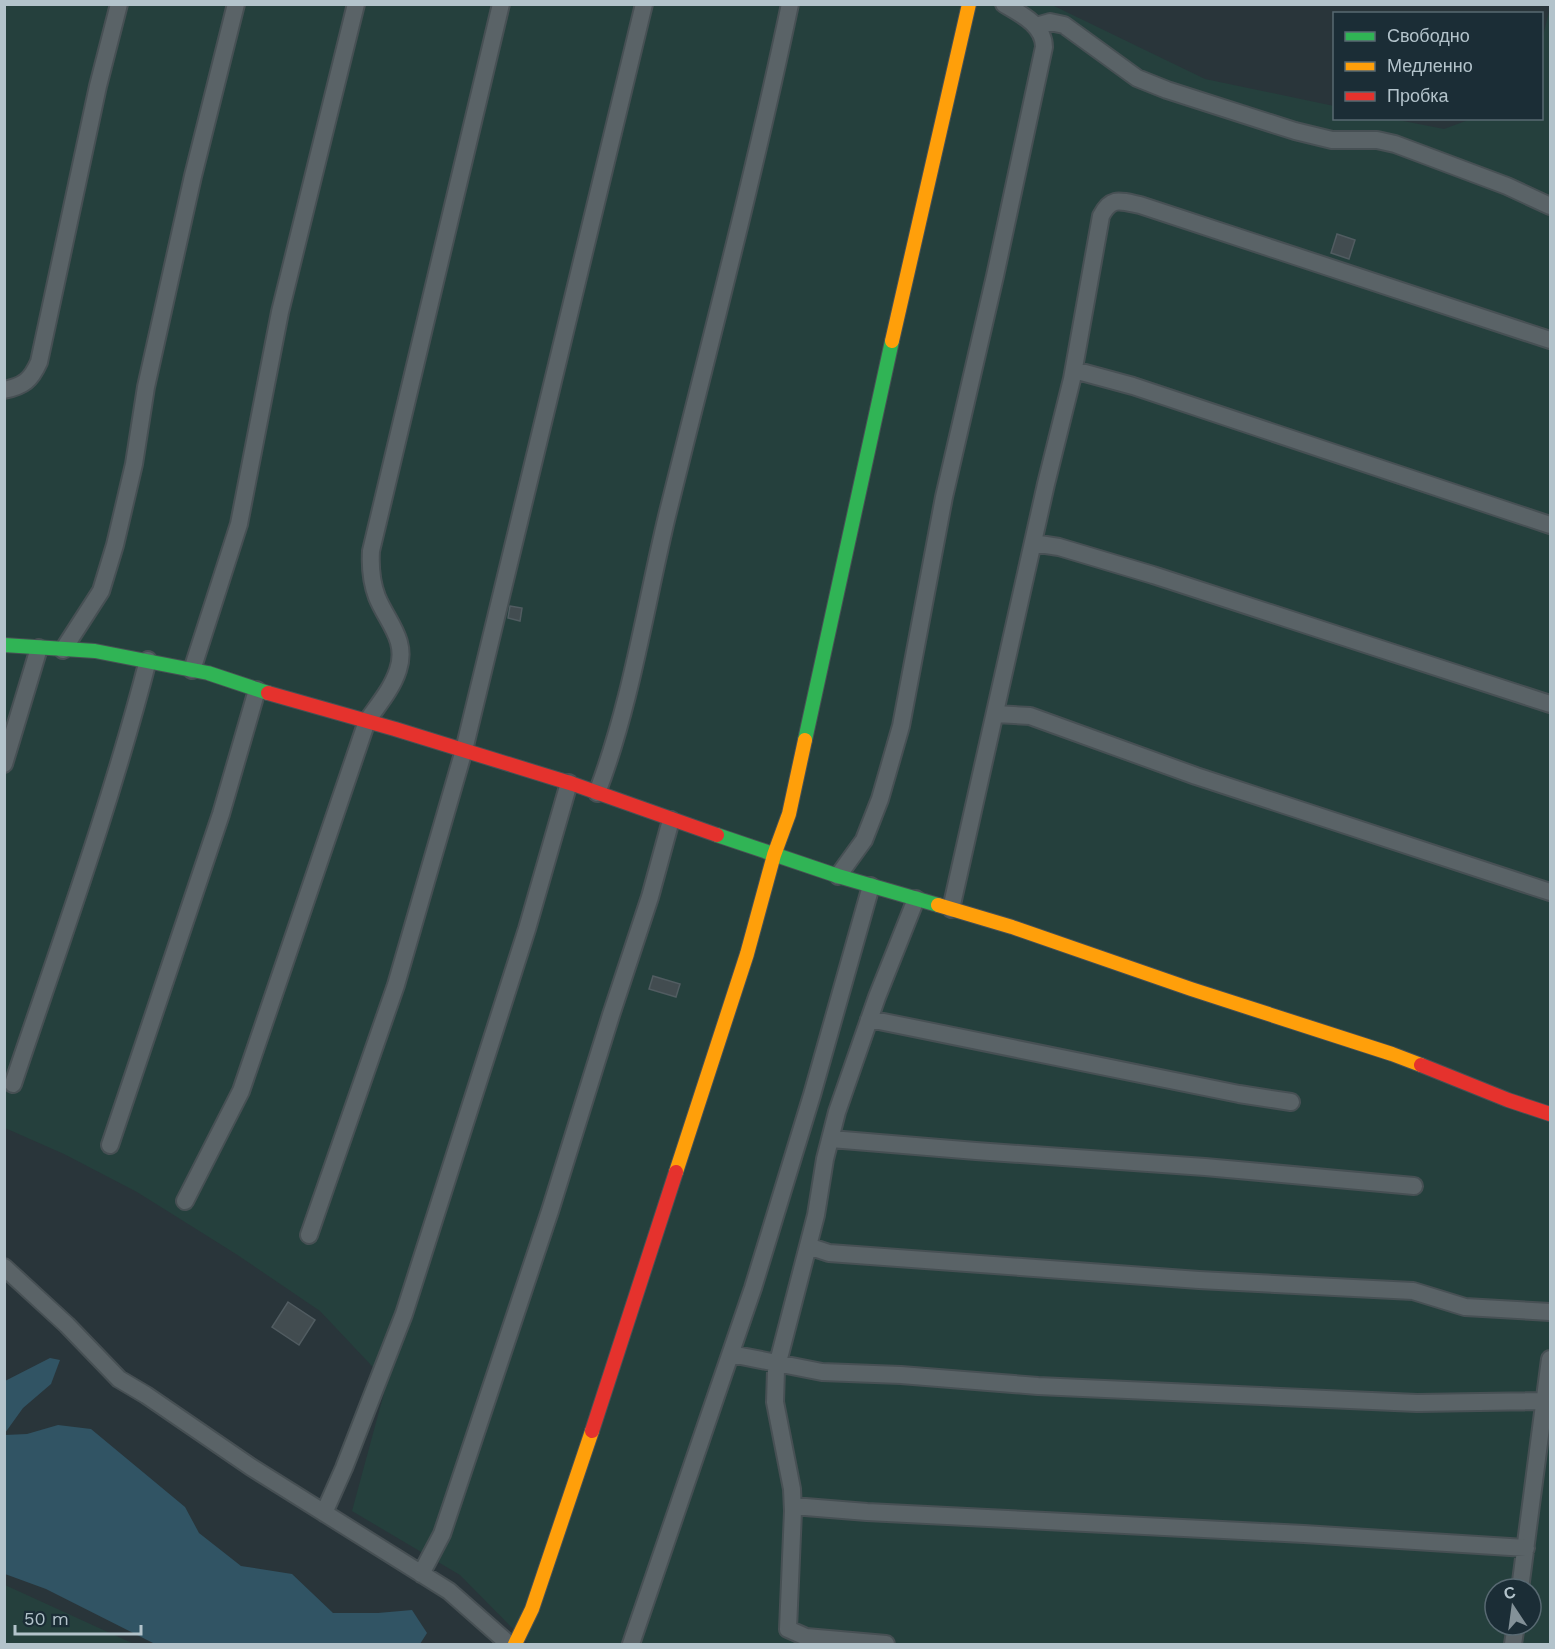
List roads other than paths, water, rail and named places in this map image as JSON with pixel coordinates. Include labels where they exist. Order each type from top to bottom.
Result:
[{"type":"street","points":[[4,390],[28,382],[39,362],[98,86],[119,4]]},
{"type":"street","points":[[63,650],[101,591],[115,545],[134,464],[146,387],[193,176],[236,4]]},
{"type":"street","points":[[192,670],[238,524],[280,312],[356,4]]},
{"type":"street","points":[[184,1202],[241,1091],[367,721],[393,684],[399,668],[401,650],[397,632],[377,598],[370,575],[371,551],[501,4]]},
{"type":"street","points":[[309,1235],[396,986],[464,750],[644,4]]},
{"type":"street","points":[[597,793],[628,693],[667,519],[773,84],[790,4]]},
{"type":"street","points":[[515,1644],[532,1609],[644,1274],[695,1109],[747,954],[774,855],[789,814],[890,351],[969,4]]},
{"type":"street","points":[[838,876],[864,840],[880,799],[902,726],[944,497],[998,265],[1044,47],[1044,38],[1036,26],[1022,14],[1004,4]]},
{"type":"street","points":[[1036,26],[1050,22],[1064,25],[1137,78],[1167,90],[1295,131],[1332,140],[1377,140],[1395,144],[1507,186],[1551,206]]},
{"type":"street","points":[[951,909],[1074,370],[1101,216],[1105,206],[1120,201],[1140,205],[1551,340]]},
{"type":"street","points":[[1074,370],[1133,386],[1551,525]]},
{"type":"street","points":[[1033,543],[1059,547],[1153,574],[1551,705]]},
{"type":"street","points":[[4,645],[94,651],[192,670],[464,750],[569,783],[838,876],[1012,927],[1191,989],[1392,1054],[1508,1100],[1551,1114]]},
{"type":"street","points":[[4,764],[39,648]]},
{"type":"street","points":[[14,1084],[82,880],[148,660]]},
{"type":"street","points":[[110,1144],[221,814],[257,690]]},
{"type":"street","points":[[996,714],[1030,716],[1196,776],[1551,892]]},
{"type":"street","points":[[324,1513],[345,1468],[404,1314],[527,929],[569,783]]},
{"type":"street","points":[[421,1574],[442,1534],[550,1211],[650,897],[671,820]]},
{"type":"street","points":[[631,1644],[731,1354],[812,1095],[871,886]]},
{"type":"street","points":[[886,1644],[806,1637],[788,1629],[793,1506],[776,1402],[776,1370],[808,1246],[831,1139],[847,1082],[916,899]]},
{"type":"street","points":[[869,1019],[1239,1094],[1291,1102]]},
{"type":"street","points":[[831,1139],[1205,1167],[1414,1186]]},
{"type":"street","points":[[808,1246],[830,1253],[1199,1280],[1413,1291],[1465,1307],[1551,1312]]},
{"type":"street","points":[[4,1267],[67,1325],[119,1379],[324,1513],[449,1591],[509,1644]]},
{"type":"street","points":[[731,1354],[822,1372],[901,1375],[1038,1386],[1417,1403],[1545,1401]]},
{"type":"street","points":[[1522,1577],[1551,1359]]},
{"type":"street","points":[[793,1506],[1526,1548]]},
{"type":"water","points":[[50,1358],[60,1360],[51,1384],[23,1408],[5,1433],[5,1381]]},
{"type":"water","points":[[58,1425],[91,1429],[185,1507],[199,1533],[241,1566],[292,1574],[333,1613],[412,1610],[427,1633],[420,1644],[155,1644],[46,1589],[5,1574],[5,1435],[27,1434]]}]
